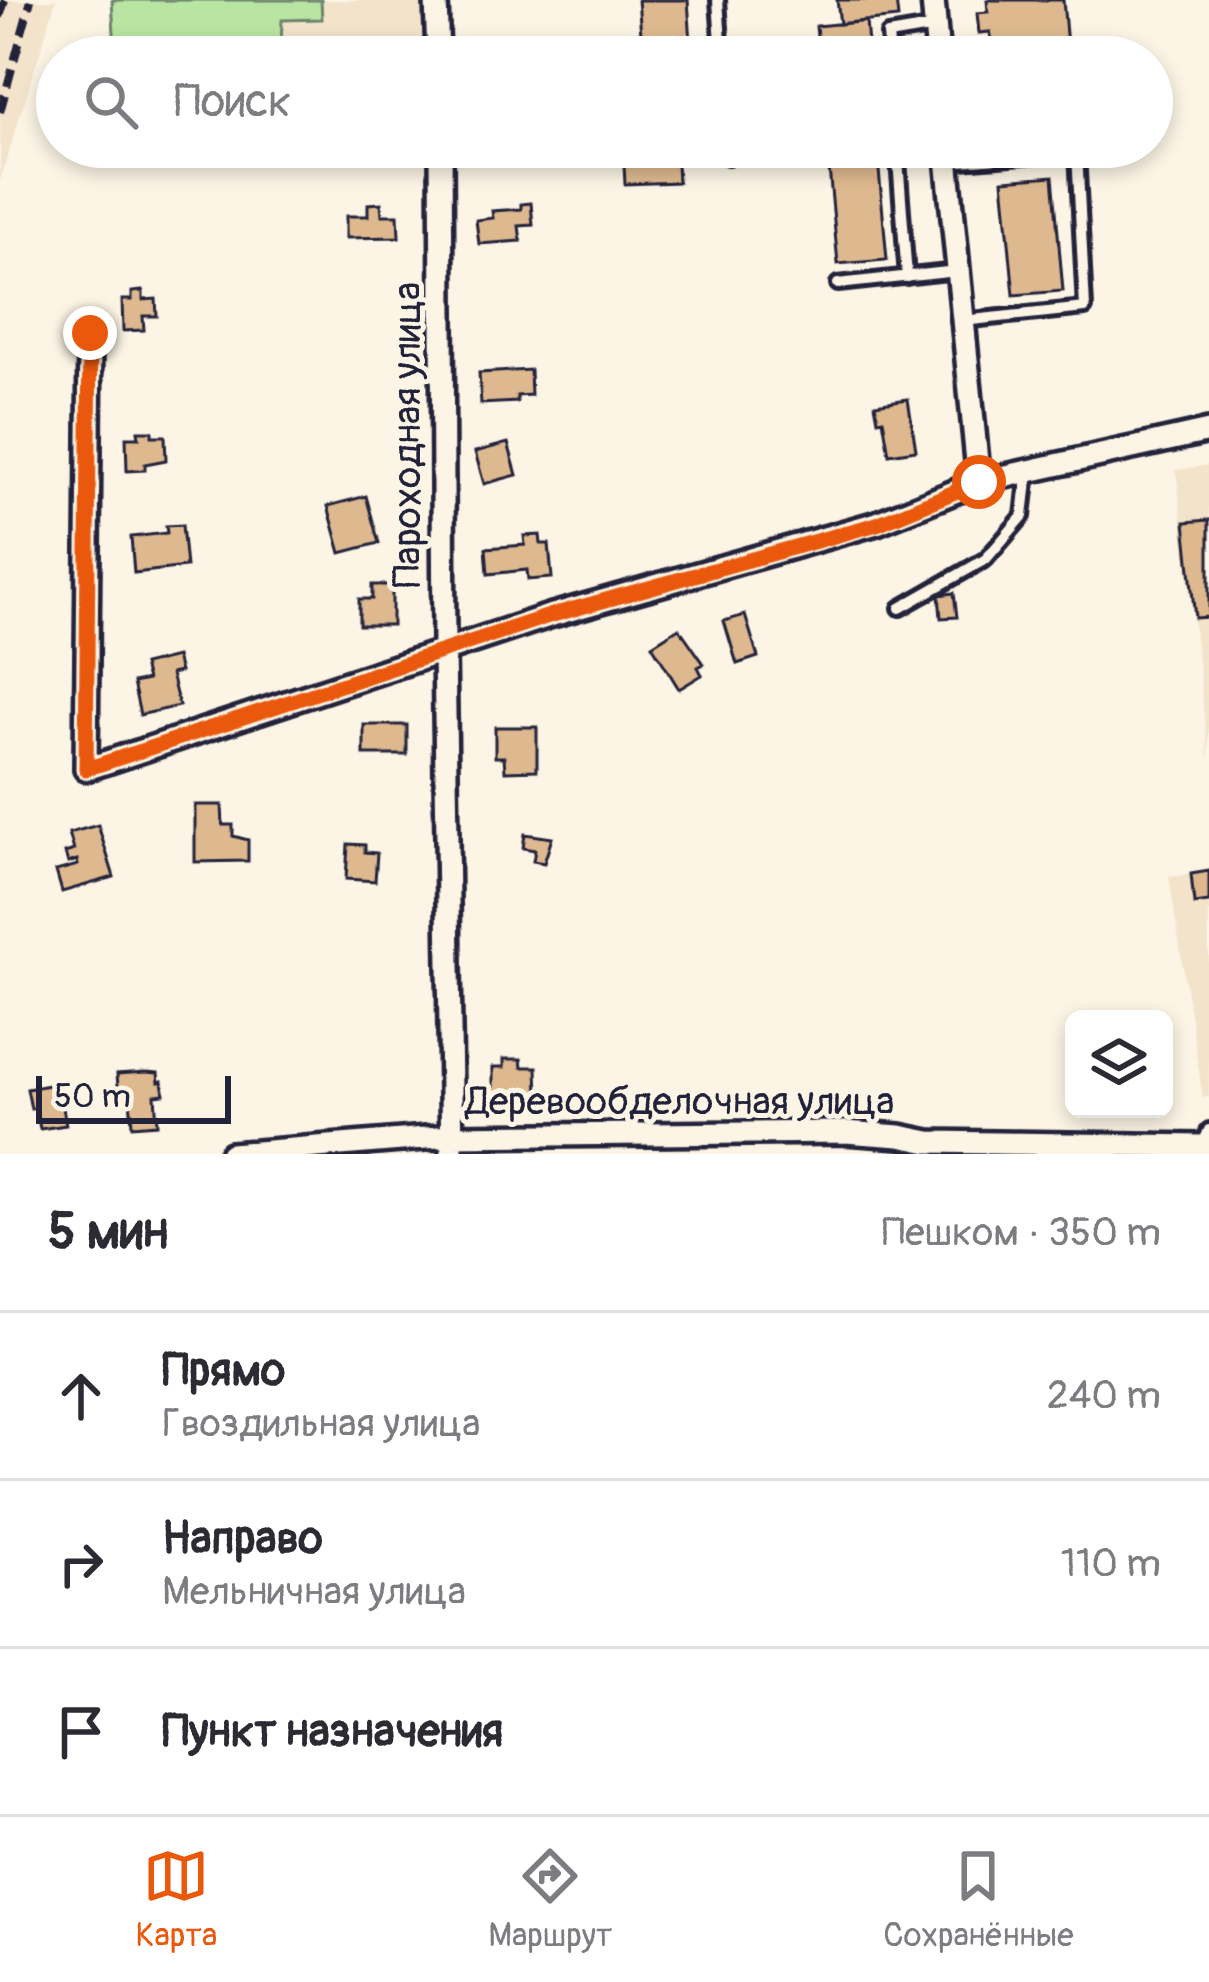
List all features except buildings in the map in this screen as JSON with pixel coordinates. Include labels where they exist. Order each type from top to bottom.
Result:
[{"type":"street","points":[[436,0],[437,36]]},
{"type":"street","points":[[933,0],[936,36]]},
{"type":"street","name":"Пароходная улица","points":[[441,168],[451,1145]]},
{"type":"street","points":[[947,168],[979,482]]},
{"type":"street","points":[[90,333],[86,769],[616,596],[877,524],[979,482],[1209,431]]},
{"type":"street","name":"Деревообделочная улица","points":[[231,1154],[845,1132],[900,1136],[932,1148],[1206,1144]]},
{"type":"lane","points":[[718,0],[721,36]]},
{"type":"lane","points":[[888,36],[935,27]]},
{"type":"lane","points":[[899,168],[907,277]]},
{"type":"lane","points":[[962,321],[1085,308],[1078,168]]},
{"type":"lane","points":[[838,284],[957,271]]},
{"type":"lane","points":[[900,608],[986,559],[1023,517],[1028,472]]},
{"type":"shaded area","points":[[0,0],[56,0],[45,36],[36,36],[36,65],[0,181]]},
{"type":"shaded area","points":[[321,0],[424,0],[425,36],[281,36],[282,20],[321,19]]},
{"type":"shaded area","points":[[1209,465],[1209,761],[1176,470]]},
{"type":"shaded area","points":[[1209,871],[1209,1097],[1203,1098],[1169,877]]},
{"type":"green space","points":[[112,0],[321,0],[322,19],[282,20],[281,36],[114,36]]},
{"type":"railway","points":[[0,17],[5,0]]},
{"type":"railway","points":[[0,112],[31,0]]},
{"type":"route","points":[[90,333],[86,769],[549,616],[877,524],[979,482]]}]
